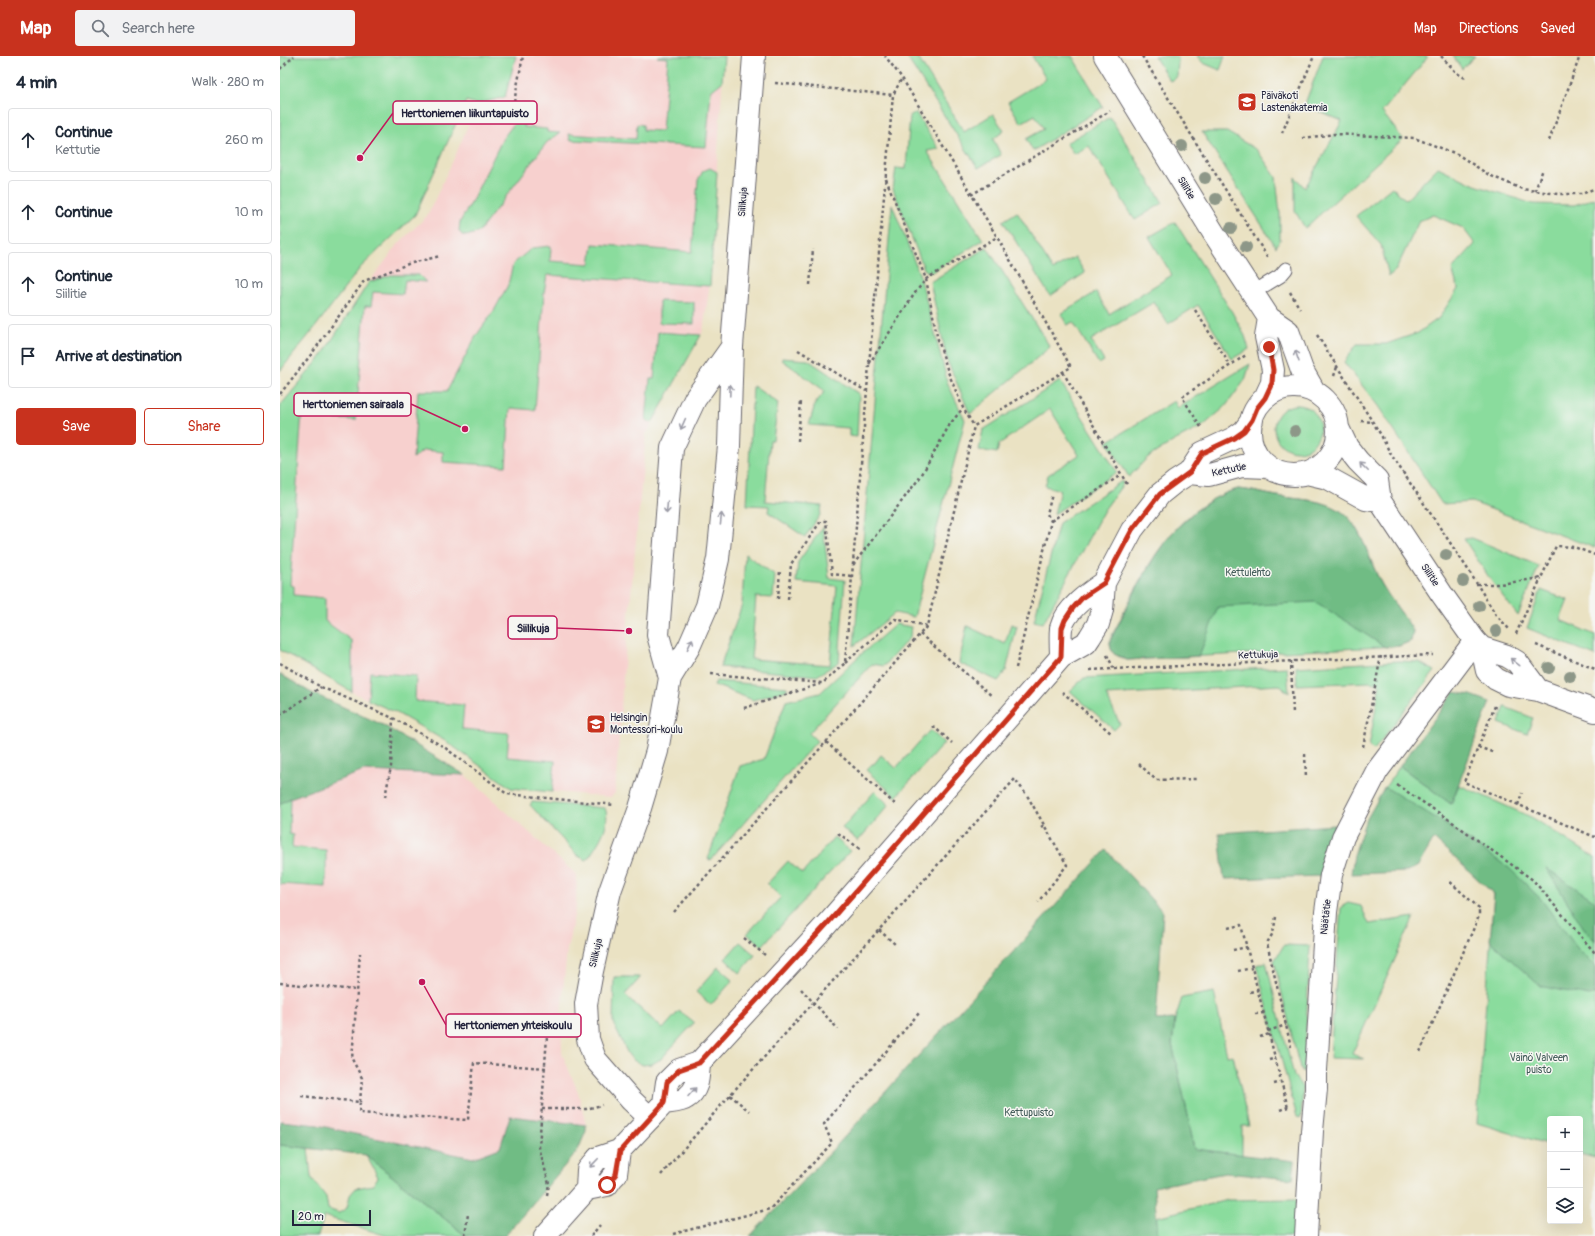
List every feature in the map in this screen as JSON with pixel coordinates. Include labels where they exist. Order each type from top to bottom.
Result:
[{"type":"street","name":"Siilikuja","points":[[657,1111],[618,1086],[595,1059],[588,1039],[586,1004],[610,891],[640,808],[657,751],[670,678],[689,647],[707,606],[718,559],[729,446],[732,347],[754,56]]},
{"type":"street","name":"Siilitie","points":[[1105,56],[1252,293],[1269,318],[1288,331],[1302,370],[1314,391]]},
{"type":"street","points":[[544,1236],[587,1188],[588,1170],[598,1158],[620,1151],[657,1111],[686,1098],[691,1093],[697,1086],[699,1063],[827,924],[1061,657],[1086,643],[1098,624],[1102,610],[1104,583],[1132,530],[1160,494],[1190,472],[1202,453],[1234,438],[1244,431],[1252,420],[1257,408],[1265,398],[1272,383],[1273,370],[1266,337],[1269,318]]},
{"type":"street","name":"Siilikuja","points":[[670,678],[658,635],[672,448],[695,399],[732,347]]},
{"type":"street","points":[[1252,420],[1250,433],[1253,446],[1259,458],[1269,467],[1294,475],[1319,467],[1329,458],[1336,444],[1338,428],[1332,408],[1325,399],[1314,391],[1302,387],[1289,387],[1276,390],[1265,398]]},
{"type":"street","name":"Siilitie","points":[[1338,428],[1347,447],[1358,461],[1377,480],[1380,501],[1441,593],[1478,644],[1487,671],[1496,679],[1508,685],[1538,690],[1595,711]]},
{"type":"street","name":"Kettutie","points":[[1190,472],[1209,475],[1242,466],[1269,467]]},
{"type":"street","points":[[1307,472],[1328,478],[1366,499],[1380,501]]},
{"type":"street","points":[[1061,657],[1062,628],[1065,620],[1083,597],[1104,583]]},
{"type":"street","name":"Näätätie","points":[[1306,1236],[1326,912],[1332,875],[1343,837],[1377,772],[1478,644]]},
{"type":"lane","points":[[1252,293],[1283,273]]},
{"type":"path","points":[[280,69],[294,56]]},
{"type":"path","points":[[514,102],[523,56]]},
{"type":"path","points":[[885,56],[902,78],[997,237],[1071,367],[974,426]]},
{"type":"path","points":[[1142,56],[1283,273],[1304,315]]},
{"type":"path","points":[[1282,133],[1314,56]]},
{"type":"path","points":[[1441,56],[1457,73],[1465,78]]},
{"type":"path","points":[[1549,141],[1580,56]]},
{"type":"path","points":[[845,663],[868,364],[893,95],[902,78]]},
{"type":"path","points":[[775,83],[893,95]]},
{"type":"path","points":[[971,195],[1111,111]]},
{"type":"path","points":[[1303,138],[1335,134],[1414,138],[1457,154],[1489,175],[1522,189],[1558,194],[1582,194],[1595,188]]},
{"type":"path","points":[[1535,191],[1543,169]]},
{"type":"path","points":[[674,912],[826,742],[927,626],[974,426],[963,408],[948,372],[937,336],[926,279],[886,179]]},
{"type":"path","points":[[868,364],[926,279],[997,237]]},
{"type":"path","points":[[810,285],[813,249]]},
{"type":"path","points":[[280,394],[313,352],[364,281],[408,264],[440,256]]},
{"type":"path","points":[[1195,310],[1230,365]]},
{"type":"path","points":[[1316,334],[1381,435],[1390,453],[1496,615],[1515,636],[1556,546],[1574,547],[1595,555]]},
{"type":"path","points":[[798,350],[866,391]]},
{"type":"path","points":[[1204,432],[1182,398],[1248,353]]},
{"type":"path","points":[[1063,372],[1128,486]]},
{"type":"path","points":[[798,441],[801,400]]},
{"type":"path","points":[[853,565],[921,476],[950,424],[963,408]]},
{"type":"path","points":[[1051,521],[1121,475]]},
{"type":"path","points":[[1016,668],[1051,521],[1048,514],[1052,494]]},
{"type":"path","points":[[788,599],[791,564],[821,521],[826,521],[832,574],[852,576]]},
{"type":"path","points":[[778,598],[780,570]]},
{"type":"path","points":[[1477,584],[1500,584],[1541,578]]},
{"type":"path","points":[[744,708],[823,683],[895,619],[927,626]]},
{"type":"path","points":[[920,634],[992,696]]},
{"type":"path","points":[[1534,644],[1595,669]]},
{"type":"path","name":"Kettukuja","points":[[1088,670],[1381,656],[1436,655]]},
{"type":"path","points":[[1381,656],[1361,756],[1377,772],[1451,821],[1533,880],[1595,953]]},
{"type":"path","points":[[1291,661],[1293,714]]},
{"type":"path","points":[[280,663],[321,687],[393,718],[444,747],[507,794],[621,805]]},
{"type":"path","points":[[711,674],[823,683]]},
{"type":"path","points":[[280,715],[321,687]]},
{"type":"path","points":[[1062,692],[1111,733]]},
{"type":"path","points":[[1497,700],[1464,782],[1595,837]]},
{"type":"path","points":[[385,797],[391,767],[393,718]]},
{"type":"path","points":[[933,726],[952,742]]},
{"type":"path","points":[[826,742],[897,806]]},
{"type":"path","points":[[1478,747],[1495,754]]},
{"type":"path","points":[[1305,754],[1306,778]]},
{"type":"path","points":[[1139,764],[1156,780],[1196,779]]},
{"type":"path","points":[[661,1175],[813,1002],[1015,779],[1067,865],[1038,902]]},
{"type":"path","points":[[1518,805],[1522,793]]},
{"type":"path","points":[[838,832],[860,849]]},
{"type":"path","points":[[1420,1052],[1479,916],[1478,908],[1448,880]]},
{"type":"path","points":[[1276,917],[1273,933],[1267,943],[1292,1053]]},
{"type":"path","points":[[1228,928],[1242,925],[1290,1112]]},
{"type":"path","points":[[879,930],[896,945]]},
{"type":"path","points":[[744,938],[765,955]]},
{"type":"path","points":[[1233,950],[1247,947]]},
{"type":"path","points":[[360,953],[352,1059],[362,1078],[359,1113],[468,1120],[474,1063],[546,1068]]},
{"type":"path","points":[[1238,971],[1252,968]]},
{"type":"path","points":[[280,983],[358,990]]},
{"type":"path","points":[[798,986],[838,1029]]},
{"type":"path","points":[[1250,992],[1258,990]]},
{"type":"path","points":[[673,1234],[770,1209],[832,1143],[824,1124],[919,1012]]},
{"type":"path","points":[[1255,1014],[1264,1012]]},
{"type":"path","points":[[546,1198],[549,1184],[540,1147],[548,1024],[568,1025]]},
{"type":"path","points":[[1268,1030],[1286,1025]]},
{"type":"path","points":[[1260,1037],[1269,1034]]},
{"type":"path","points":[[1269,1060],[1276,1058]]},
{"type":"path","points":[[1274,1084],[1282,1082]]},
{"type":"path","points":[[730,1095],[749,1111]]},
{"type":"path","points":[[301,1096],[360,1102]]},
{"type":"path","points":[[542,1109],[586,1109],[602,1105]]},
{"type":"path","points":[[1280,1110],[1288,1107]]},
{"type":"path","points":[[465,1236],[468,1214]]},
{"type":"path","points":[[591,1236],[600,1225]]},
{"type":"shaded area","points":[[481,56],[724,56],[709,290],[703,331],[646,435],[624,667],[615,793],[611,797],[511,788],[447,742],[395,712],[352,692],[280,650],[280,406],[321,357],[366,286],[400,242],[427,216],[456,154],[477,104]]},
{"type":"shaded area","points":[[364,771],[465,775],[577,875],[576,906],[567,949],[561,1014],[562,1053],[578,1092],[586,1125],[510,1116],[500,1148],[473,1158],[318,1125],[280,1121],[280,804],[290,798]]},
{"type":"green space","points":[[280,56],[516,56],[505,97],[477,104],[466,101],[415,215],[360,268],[280,371]]},
{"type":"green space","points":[[724,56],[722,82],[711,91],[706,147],[570,140],[569,134],[636,139],[637,124],[643,125],[643,130],[662,131],[668,58],[657,57]]},
{"type":"green space","points":[[906,56],[917,56],[964,132],[993,114],[1004,131],[993,139],[1001,155],[978,168]]},
{"type":"green space","points":[[1032,56],[1072,56],[1103,107],[1033,151],[1026,139],[1044,129],[1035,115],[1021,123],[1008,102],[1046,79]]},
{"type":"green space","points":[[1154,56],[1176,56],[1178,60],[1177,77],[1170,81]]},
{"type":"green space","points":[[1197,56],[1225,56],[1220,70],[1203,63]]},
{"type":"green space","points":[[1323,56],[1427,56],[1427,58],[1382,112],[1403,139],[1305,228],[1295,211],[1295,177],[1305,188],[1342,121],[1307,106],[1306,101]]},
{"type":"green space","points":[[1453,56],[1475,56],[1462,69]]},
{"type":"green space","points":[[916,113],[939,149],[927,151],[983,240],[932,272],[928,272],[924,269],[893,189],[896,168],[906,169],[910,115]]},
{"type":"green space","points":[[525,117],[524,127],[547,129],[547,132],[560,133],[547,142],[479,232],[467,236],[462,235],[459,231],[460,222],[503,138],[516,121]]},
{"type":"green space","points":[[1110,117],[1163,203],[1135,220],[1089,146],[1074,154],[1066,143]]},
{"type":"green space","points":[[1202,132],[1227,132],[1257,150],[1276,177],[1280,214],[1280,240],[1276,247]]},
{"type":"green space","points":[[1438,167],[1475,185],[1533,204],[1574,205],[1595,198],[1595,548],[1472,502],[1442,504],[1378,406],[1344,362],[1357,344],[1386,344],[1418,333],[1439,318],[1458,289],[1452,269],[1475,244],[1463,228],[1433,215],[1419,221],[1396,270],[1389,276],[1381,245],[1356,216],[1392,187],[1406,200]]},
{"type":"green space","points":[[710,168],[717,172],[710,286],[547,275],[544,293],[535,410],[510,408],[506,466],[443,462],[443,452],[424,450],[413,458],[418,391],[447,391],[476,336],[495,309],[508,285],[513,264],[532,248],[551,246],[550,261],[590,264],[593,244],[692,252],[698,180],[703,171]]},
{"type":"green space","points":[[892,204],[920,276],[948,384],[965,420],[914,617],[895,613],[854,646]]},
{"type":"green space","points":[[1017,212],[1053,270],[1075,257],[1085,273],[1050,296],[1003,221]]},
{"type":"green space","points":[[1175,222],[1232,312],[1245,336],[1249,349],[1232,359],[1198,305],[1168,324],[1154,302],[1091,340],[1104,361],[1099,364],[1073,322],[1067,325],[1061,314],[1096,292],[1109,314],[1172,275],[1149,237]]},
{"type":"green space","points":[[987,247],[1050,347],[970,414],[947,360],[930,282]]},
{"type":"green space","points":[[391,275],[419,275],[426,282],[405,280],[403,294],[373,292],[371,306],[365,306],[356,420],[335,419],[336,413],[302,411],[290,585],[294,586],[294,595],[325,598],[325,621],[352,641],[352,692],[280,650],[280,406],[321,357],[369,282]]},
{"type":"green space","points":[[659,301],[694,302],[694,324],[659,323]]},
{"type":"green space","points":[[658,332],[701,335],[652,423],[646,420],[650,379],[654,379]]},
{"type":"green space","points":[[782,358],[808,360],[859,394],[857,437],[849,436],[849,428],[809,425],[815,404],[825,391],[782,360]]},
{"type":"green space","points":[[1250,364],[1245,380],[1225,407],[1203,426],[1174,441],[1147,458],[1129,477],[1107,442],[1174,401],[1178,408]]},
{"type":"green space","points":[[1060,381],[1117,472],[1054,514],[1060,490],[1045,486],[1048,475],[1079,455],[1050,409],[999,444],[997,453],[979,450],[983,430]]},
{"type":"green space","points":[[753,386],[778,403],[773,440],[770,440],[765,501],[822,506],[820,515],[805,537],[768,512],[769,506],[747,505]]},
{"type":"green space","points":[[1297,405],[1310,409],[1316,415],[1320,428],[1316,441],[1310,447],[1297,451],[1284,447],[1278,441],[1274,428],[1278,415],[1284,409]]},
{"type":"green space","points":[[1122,481],[1123,484],[1104,510],[1043,623],[1034,621],[1059,523]]},
{"type":"green space","name":"Kettulehto","points":[[1238,489],[1320,502],[1330,505],[1347,516],[1362,539],[1377,576],[1413,631],[1411,641],[1399,646],[1127,660],[1115,654],[1110,645],[1112,636],[1143,576],[1165,542],[1180,525],[1202,506],[1219,496]]},
{"type":"green space","name":"Kettulehto","points":[[1238,489],[1320,502],[1330,505],[1347,516],[1362,539],[1377,576],[1413,631],[1411,641],[1399,646],[1385,647],[1316,602],[1218,607],[1199,656],[1127,660],[1114,654],[1111,649],[1110,641],[1155,556],[1172,533],[1194,512],[1213,499]]},
{"type":"green space","points":[[823,527],[829,578],[845,580],[839,662],[817,676],[720,667],[742,605],[745,554],[775,575],[773,598],[756,597],[751,659],[830,665],[837,586],[796,582],[798,562]]},
{"type":"green space","points":[[1472,538],[1539,566],[1518,616],[1492,582],[1464,539]]},
{"type":"green space","points":[[1541,590],[1568,600],[1560,620],[1595,635],[1595,656],[1527,628]]},
{"type":"green space","points":[[896,624],[911,627],[910,637],[884,666],[872,664],[809,733],[817,741],[711,860],[708,859],[740,766],[764,759],[786,701],[820,693]]},
{"type":"green space","points":[[1011,624],[1017,626],[1006,671],[998,681],[959,663],[967,626],[1005,644]]},
{"type":"green space","points":[[1399,661],[1418,662],[1435,671],[1374,750],[1369,747],[1380,684],[1370,682],[1297,685],[1296,667]]},
{"type":"green space","points":[[1287,667],[1289,693],[1279,685],[1106,695],[1120,724],[1114,730],[1070,691],[1084,678]]},
{"type":"green space","points":[[370,672],[416,676],[415,701],[464,705],[462,729],[509,733],[507,757],[555,761],[552,792],[511,788],[447,742],[395,712],[368,700]]},
{"type":"green space","points":[[280,674],[310,692],[383,725],[465,775],[364,771],[290,798],[280,804]]},
{"type":"green space","points":[[716,681],[787,687],[787,690],[753,700],[714,685]]},
{"type":"green space","points":[[1454,692],[1471,695],[1490,702],[1451,804],[1400,766]]},
{"type":"green space","points":[[1505,707],[1533,718],[1527,734],[1499,723]]},
{"type":"green space","points":[[930,730],[944,743],[896,797],[866,770],[874,764],[881,755],[896,768]]},
{"type":"green space","name":"Väinö Valveen puisto","points":[[1400,766],[1451,804],[1459,785],[1533,818],[1595,858],[1595,1158],[1583,1155],[1583,1116],[1547,1116],[1547,1144],[1477,1123],[1494,894],[1383,790]]},
{"type":"green space","points":[[1385,787],[1439,820],[1509,868],[1541,899],[1578,949],[1595,966],[1595,994],[1589,996],[1540,986],[1490,941],[1494,894],[1434,839],[1418,866],[1407,872],[1351,874],[1354,855],[1365,822]]},
{"type":"green space","points":[[875,791],[889,805],[858,841],[842,828]]},
{"type":"green space","points":[[290,798],[289,834],[293,835],[292,847],[326,850],[326,887],[280,884],[280,804]]},
{"type":"green space","points":[[532,802],[605,808],[607,815],[605,829],[587,860],[578,856],[530,805]]},
{"type":"green space","points":[[1335,825],[1324,876],[1224,879],[1219,833]]},
{"type":"green space","points":[[834,837],[850,851],[762,946],[747,934],[781,897],[767,884],[788,861],[802,874]]},
{"type":"green space","name":"Kettupuisto","points":[[1106,850],[1163,912],[1156,1020],[1175,1019],[1172,1044],[1194,1149],[1295,1161],[1293,1179],[1225,1173],[1154,1187],[1158,1236],[750,1236],[837,1145]]},
{"type":"green space","points":[[1546,868],[1595,901],[1595,941],[1583,927]]},
{"type":"green space","points":[[1348,903],[1361,906],[1369,924],[1414,917],[1352,1054],[1364,1059],[1330,1058],[1341,907]]},
{"type":"green space","points":[[740,942],[755,955],[740,973],[725,959]]},
{"type":"green space","points":[[1284,945],[1310,946],[1304,1072],[1300,1069],[1274,961]]},
{"type":"green space","points":[[1266,962],[1294,1076],[1303,1088],[1301,1118],[1297,1117],[1256,965]]},
{"type":"green space","points":[[718,967],[733,980],[711,1005],[696,992]]},
{"type":"green space","points":[[614,977],[640,978],[625,995],[663,1029],[679,1011],[694,1023],[661,1059],[652,1064],[643,1065],[633,1060],[628,1054],[613,1023]]},
{"type":"green space","points":[[1214,992],[1227,1056],[1233,1055],[1249,1126],[1242,1126],[1242,1155],[1194,1149],[1172,1044],[1175,1019],[1182,998]]},
{"type":"green space","points":[[510,1116],[586,1125],[586,1131],[578,1150],[505,1236],[466,1236],[366,1155],[280,1145],[280,1121],[318,1125],[473,1158],[500,1148]]},
{"type":"green space","points":[[280,1145],[308,1148],[311,1177],[326,1197],[328,1209],[339,1213],[347,1208],[350,1195],[356,1188],[373,1185],[378,1177],[366,1155],[466,1236],[387,1236],[324,1216],[318,1236],[280,1236]]},
{"type":"green space","points":[[1297,1199],[1294,1236],[1158,1236],[1156,1217],[1228,1200]]},
{"type":"place","name":"Päiväkoti Lastenakatemia","points":[[1247,102]]},
{"type":"place","name":"Herttoniemen liikuntapuisto","points":[[360,158]]},
{"type":"place","name":"Herttoniemen sairaala","points":[[465,429]]},
{"type":"place","name":"Siilikuja","points":[[629,631]]},
{"type":"place","name":"Helsingin Montessori-koulu","points":[[596,724]]},
{"type":"place","name":"Herttoniemen yhteiskoulu","points":[[422,982]]},
{"type":"route","points":[[607,1185],[616,1174],[620,1151],[664,1103],[667,1082],[679,1070],[699,1063],[827,924],[1061,657],[1062,628],[1065,620],[1083,597],[1104,583],[1132,530],[1160,494],[1190,472],[1202,453],[1234,438],[1244,431],[1252,420],[1257,408],[1265,398],[1272,383],[1273,370],[1269,347]]}]
